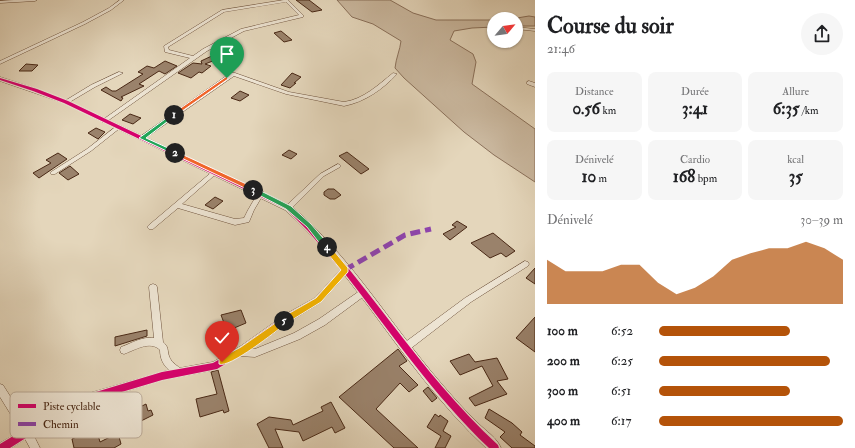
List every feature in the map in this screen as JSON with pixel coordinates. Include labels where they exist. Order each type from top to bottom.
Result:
[{"type":"street","points":[[0,2],[34,0]]},
{"type":"street","points":[[0,63],[84,23],[110,9],[122,0]]},
{"type":"street","points":[[104,121],[195,58],[205,50],[243,30],[301,17],[302,15],[287,0],[223,11],[166,47],[167,51],[195,58]]},
{"type":"street","points":[[523,29],[535,30]]},
{"type":"street","points":[[66,102],[93,86],[121,73]]},
{"type":"street","points":[[142,138],[233,74],[288,93],[344,104],[350,104],[362,99],[395,74]]},
{"type":"street","points":[[0,79],[66,102],[288,208],[309,226],[364,292],[443,394],[495,448]]},
{"type":"street","points":[[529,83],[535,85]]},
{"type":"street","points":[[53,173],[89,150],[118,127]]},
{"type":"street","points":[[288,208],[322,175],[338,166]]},
{"type":"street","points":[[152,227],[215,172]]},
{"type":"street","points":[[176,205],[235,222],[247,220],[251,210],[261,194]]},
{"type":"street","points":[[406,346],[468,300],[525,264]]},
{"type":"street","points":[[111,392],[180,372],[214,366],[240,352],[289,317],[318,300],[346,270]]},
{"type":"street","points":[[153,287],[159,342],[164,348],[166,362],[172,368],[180,372]]},
{"type":"street","points":[[240,352],[255,353],[297,336],[322,322],[364,292]]},
{"type":"street","points":[[124,350],[152,340],[159,342]]},
{"type":"street","points":[[0,388],[10,404]]},
{"type":"street","points":[[2,448],[18,438]]},
{"type":"street","points":[[30,438],[35,448]]},
{"type":"shaded area","points":[[337,0],[390,0],[413,13],[436,20],[487,20],[487,27],[454,31],[450,40],[473,54],[476,62],[472,84],[535,129],[535,182],[494,155],[464,132],[404,78],[395,68],[401,41],[373,24],[352,17]]},
{"type":"shaded area","points":[[523,17],[535,17],[535,26],[523,26]]},
{"type":"building","points":[[296,0],[309,0],[322,10],[312,12]]},
{"type":"building","points":[[281,31],[292,40],[284,42],[274,33]]},
{"type":"building","points":[[216,54],[223,57],[205,64],[211,66],[202,73],[199,72],[191,78],[178,73],[193,63],[202,64],[201,61]]},
{"type":"building","points":[[165,61],[177,66],[165,74],[159,71],[139,84],[144,86],[121,97],[123,98],[121,101],[101,90],[106,87],[112,91],[116,91],[143,74],[138,72],[147,66],[154,68]]},
{"type":"building","points":[[26,64],[38,65],[32,71],[19,71]]},
{"type":"building","points":[[292,73],[301,77],[290,88],[281,85]]},
{"type":"building","points":[[240,91],[249,95],[240,101],[231,98]]},
{"type":"building","points":[[130,114],[141,118],[133,124],[122,120]]},
{"type":"building","points":[[96,128],[105,132],[98,139],[88,133]]},
{"type":"building","points":[[289,150],[297,154],[291,159],[282,155]]},
{"type":"building","points":[[347,152],[369,169],[361,174],[339,156]]},
{"type":"building","points":[[58,153],[67,159],[39,178],[33,173],[51,163],[46,160]]},
{"type":"building","points":[[70,166],[79,174],[68,180],[59,173]]},
{"type":"building","points":[[328,189],[334,189],[341,195],[335,199],[330,199],[324,195],[324,192]]},
{"type":"building","points":[[215,197],[223,201],[213,209],[205,205]]},
{"type":"building","points":[[457,221],[467,227],[450,240],[443,234],[456,227],[452,225]]},
{"type":"building","points":[[493,233],[515,251],[506,257],[501,253],[490,258],[471,243]]},
{"type":"building","points":[[535,268],[535,284],[526,278]]},
{"type":"building","points":[[241,310],[246,323],[227,331],[221,315]]},
{"type":"building","points":[[535,317],[535,352],[516,338]]},
{"type":"building","points":[[147,330],[147,336],[115,346],[115,337]]},
{"type":"building","points":[[224,335],[231,350],[223,353],[216,338]]},
{"type":"building","points":[[398,349],[407,361],[399,366],[418,385],[409,392],[400,383],[376,409],[418,448],[394,448],[339,397]]},
{"type":"building","points":[[469,354],[475,362],[497,358],[508,379],[497,381],[507,394],[475,406],[469,398],[493,386],[482,366],[460,375],[450,361]]},
{"type":"building","points":[[218,370],[229,411],[224,413],[223,410],[200,417],[196,399],[217,394],[211,372]]},
{"type":"building","points":[[428,387],[437,398],[432,402],[423,391]]},
{"type":"building","points":[[331,402],[345,428],[335,433],[332,427],[303,441],[299,432],[275,429],[283,448],[269,448],[257,424],[269,417],[291,420],[293,425],[323,411],[321,407]]},
{"type":"building","points":[[146,404],[148,411],[151,410],[153,415],[142,420],[142,406]]},
{"type":"building","points":[[489,409],[512,423],[522,432],[520,435],[535,446],[535,448],[512,448],[500,437],[505,432],[485,418]]},
{"type":"building","points":[[435,414],[439,417],[440,415],[448,421],[443,431],[451,436],[445,448],[435,448],[441,436],[427,427]]},
{"type":"building","points":[[99,438],[100,442],[108,438],[119,438],[121,444],[114,448],[74,448],[72,439]]},
{"type":"marked path","points":[[345,270],[405,235],[431,229]]},
{"type":"cycle path","points":[[0,79],[66,102],[288,208],[311,229],[344,268],[435,385],[474,429],[495,448]]},
{"type":"cycle path","points":[[109,392],[162,376],[214,366],[244,349],[289,317],[318,300],[345,270]]},
{"type":"cycle path","points":[[2,448],[18,438]]},
{"type":"route","points":[[222,362],[244,349],[289,317],[318,300],[346,270],[309,226],[288,208],[269,197],[142,138],[227,78]]}]
